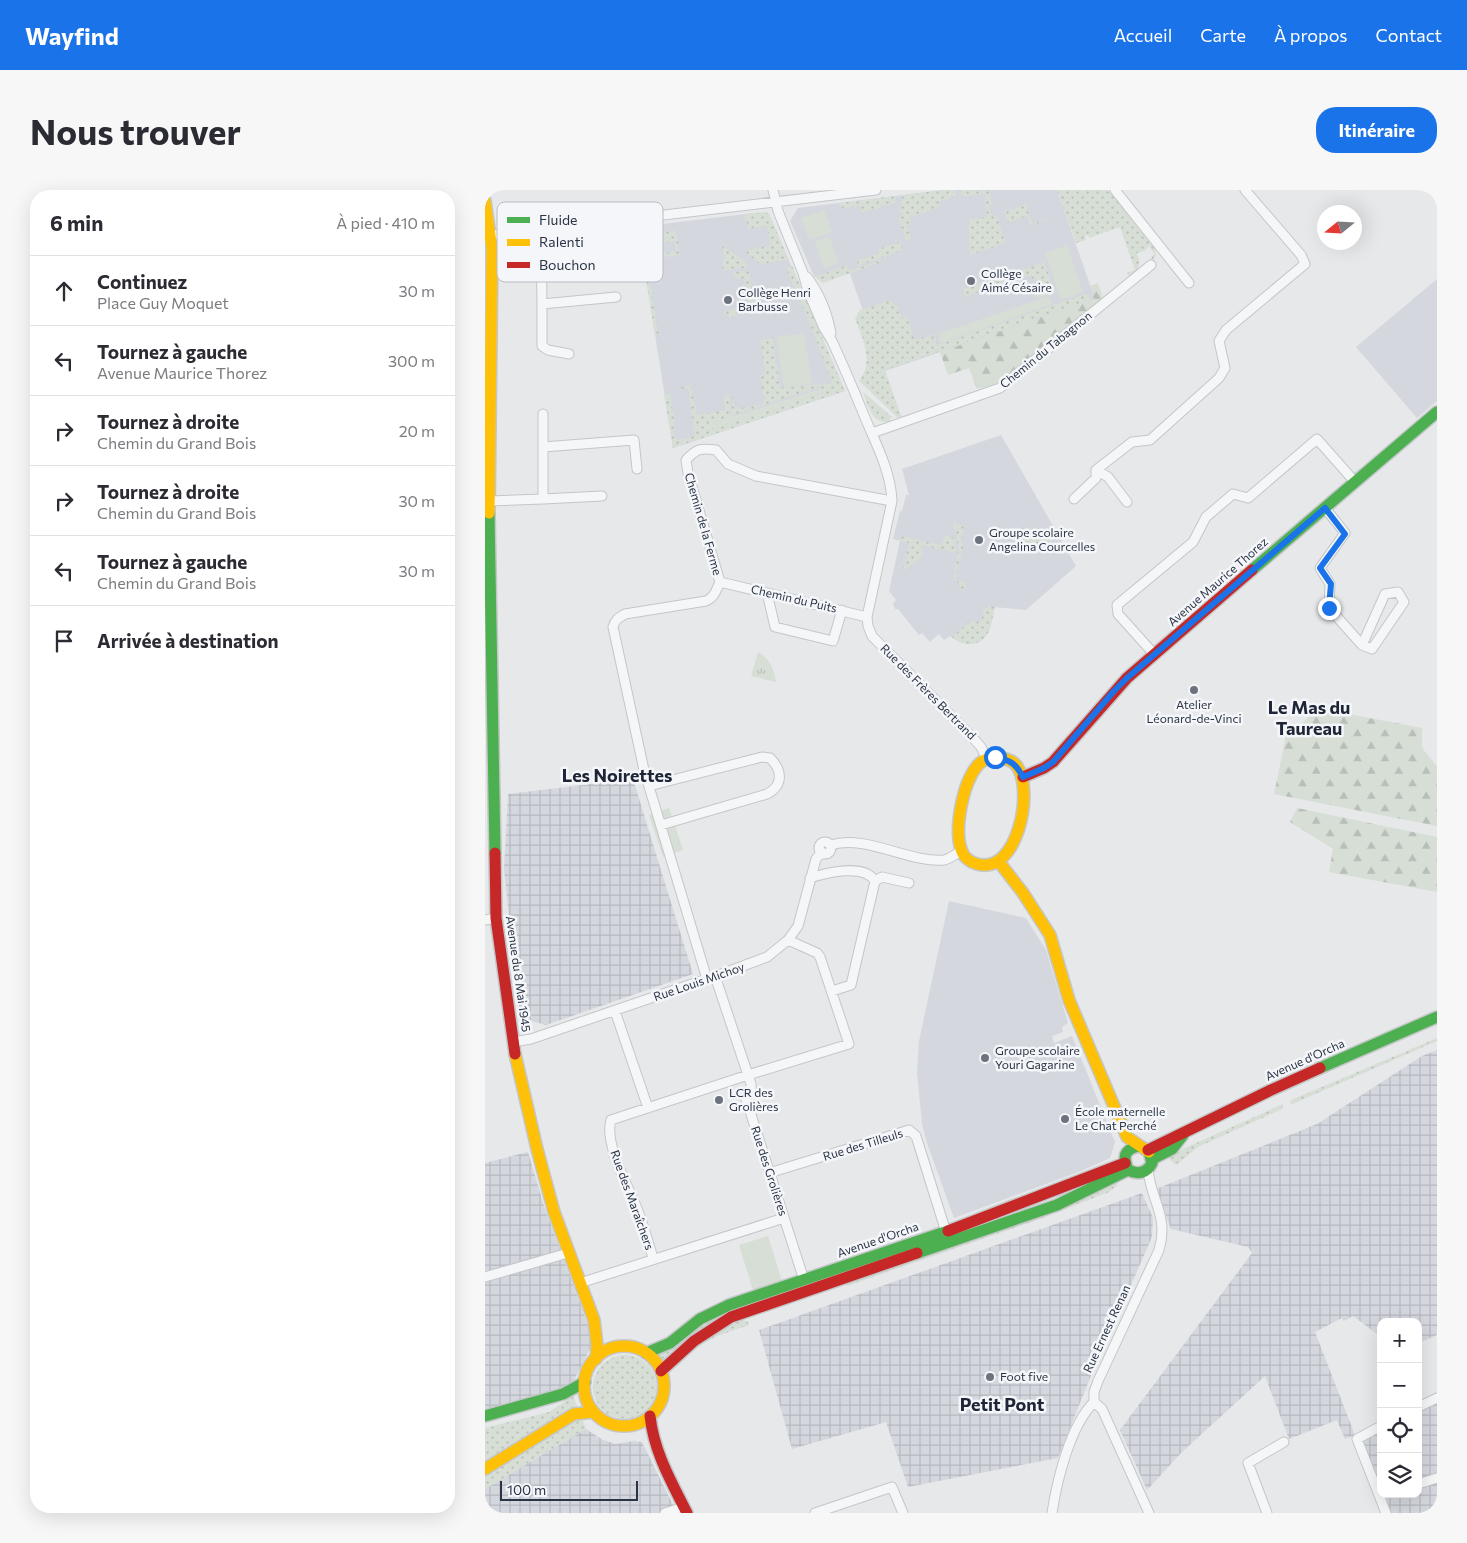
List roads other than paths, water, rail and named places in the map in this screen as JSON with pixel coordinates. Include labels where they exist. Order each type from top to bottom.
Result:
[{"type":"main road","name":"Avenue du 8 Mai 1945","points":[[485,201],[488,236],[492,249],[487,369],[489,500],[487,610],[491,919],[513,1042],[537,1149],[554,1212],[594,1320],[601,1333],[617,1348]]},
{"type":"main road","name":"Avenue Maurice Thorez","points":[[1023,777],[1053,762],[1114,691],[1154,654],[1437,412]]},
{"type":"main road","points":[[995,757],[1008,760],[1016,765],[1023,777],[1025,789],[1019,823],[1009,850],[999,862],[987,866],[969,860],[961,852],[959,836],[964,798],[979,765],[987,759],[995,757]]},
{"type":"main road","points":[[999,862],[1023,893],[1050,935],[1069,1000],[1127,1137],[1127,1152],[1124,1157],[1140,1162]]},
{"type":"main road","name":"Avenue d'Orcha","points":[[646,1353],[670,1343],[700,1319],[729,1305],[946,1232],[1172,1149],[1186,1132],[1271,1090],[1437,1017]]},
{"type":"main road","name":"Rue Ernest Renan","points":[[1127,1137],[1140,1162]]},
{"type":"main road","name":"Avenue d'Orcha","points":[[661,1371],[707,1330],[731,1317],[1057,1205],[1140,1162]]},
{"type":"main road","name":"Avenue du 8 Mai 1945","points":[[594,1320],[597,1345],[596,1359]]},
{"type":"main road","points":[[629,1426],[651,1416],[658,1408],[664,1388],[661,1371],[657,1364],[646,1353],[629,1347],[606,1351],[596,1359],[589,1370],[585,1382],[587,1401],[594,1412],[610,1423],[629,1426],[641,1434],[657,1452]]},
{"type":"main road","points":[[485,1416],[563,1394],[585,1382]]},
{"type":"main road","points":[[485,1469],[567,1418],[583,1412],[594,1412]]},
{"type":"main road","points":[[651,1416],[652,1439],[686,1510]]},
{"type":"street","points":[[773,190],[778,211],[803,273],[813,304],[824,328],[833,341],[872,433],[892,488],[892,501],[867,617]]},
{"type":"street","points":[[663,215],[876,190]]},
{"type":"street","points":[[1115,190],[1189,283]]},
{"type":"street","points":[[1096,470],[1132,442],[1150,440],[1219,378],[1225,368],[1219,341],[1226,330],[1305,264],[1301,255],[1245,190]]},
{"type":"street","name":"Chemin du Tabagnon","points":[[872,433],[1000,388],[1151,265]]},
{"type":"street","points":[[542,282],[543,346],[548,350],[569,354]]},
{"type":"street","points":[[542,304],[616,298]]},
{"type":"street","points":[[543,414],[543,499]]},
{"type":"street","points":[[1154,654],[1118,614],[1117,605],[1193,542],[1206,517],[1233,494],[1248,498],[1317,438],[1355,482]]},
{"type":"street","points":[[543,447],[634,440],[637,469]]},
{"type":"street","name":"Chemin de la Ferme","points":[[711,978],[649,786],[614,635],[614,622],[625,614],[706,601],[715,594],[720,582],[687,473],[686,460],[693,452],[702,448],[716,450],[728,464],[756,476],[892,501]]},
{"type":"street","points":[[1074,499],[1096,478],[1096,470]]},
{"type":"street","points":[[1096,470],[1108,477],[1127,502]]},
{"type":"street","points":[[489,500],[602,496]]},
{"type":"street","points":[[1325,508],[1345,534],[1320,568],[1331,584],[1329,608],[1362,645],[1372,650],[1404,602],[1398,592],[1385,594],[1362,645]]},
{"type":"street","name":"Chemin du Puits","points":[[720,582],[867,617]]},
{"type":"street","points":[[767,593],[775,627],[833,641],[842,610]]},
{"type":"street","name":"Rue des Frères Bertrand","points":[[867,617],[872,636],[974,739],[981,747],[987,759]]},
{"type":"street","points":[[649,786],[762,757],[771,758],[779,766],[779,776],[773,790],[661,825]]},
{"type":"street","name":"Rue Louis Michoy","points":[[513,1042],[531,1039],[711,978],[761,960],[780,948],[798,926],[810,878],[816,859],[822,852],[820,846],[823,842],[828,842],[831,846],[848,842],[945,860],[961,852]]},
{"type":"street","points":[[810,878],[827,872],[843,870],[869,875],[875,881]]},
{"type":"street","points":[[788,940],[817,953],[833,991],[851,985],[875,881],[882,877],[909,883]]},
{"type":"street","name":"Rue des Grolières","points":[[711,978],[748,1075],[751,1090],[746,1100],[804,1280]]},
{"type":"street","name":"Rue des Maraîchers","points":[[653,1258],[636,1205],[618,1166],[609,1126],[611,1120],[849,1044],[833,991]]},
{"type":"street","points":[[615,1011],[648,1108]]},
{"type":"street","name":"Rue des Tilleuls","points":[[769,1173],[909,1130],[916,1136],[946,1232]]},
{"type":"street","name":"Rue Ernest Renan","points":[[1052,1513],[1057,1484],[1069,1447],[1086,1410],[1094,1402],[1094,1392],[1098,1381],[1163,1238],[1161,1216],[1140,1162]]},
{"type":"street","name":"Rue des Maraîchers","points":[[580,1283],[653,1258],[784,1218]]},
{"type":"street","points":[[485,1277],[568,1253]]},
{"type":"street","points":[[1422,1405],[1437,1398]]},
{"type":"street","points":[[1094,1402],[1102,1409],[1149,1513]]},
{"type":"street","points":[[1377,1428],[1357,1439],[1377,1482]]},
{"type":"street","points":[[1267,1513],[1248,1464],[1284,1442]]},
{"type":"street","points":[[1422,1483],[1437,1478]]},
{"type":"street","points":[[815,1513],[892,1487],[903,1513]]},
{"type":"street","points":[[1384,1498],[1386,1513]]},
{"type":"street","points":[[665,1513],[686,1510]]},
{"type":"place","name":"Collège Aimé Césaire","points":[[971,281]]},
{"type":"place","name":"Collège Henri Barbusse","points":[[728,300]]},
{"type":"place","name":"Groupe scolaire Angelina Courcelles","points":[[979,540]]},
{"type":"place","name":"Atelier Léonard-de-Vinci","points":[[1194,690]]},
{"type":"place","name":"Groupe scolaire Youri Gagarine","points":[[985,1058]]},
{"type":"place","name":"LCR des Grolières","points":[[719,1100]]},
{"type":"place","name":"École maternelle Le Chat Perché","points":[[1065,1119]]},
{"type":"place","name":"Foot five","points":[[990,1377]]},
{"type":"district","name":"Le Mas du Taureau","points":[[1309,718]]},
{"type":"district","name":"Les Noirettes","points":[[617,776]]},
{"type":"district","name":"Petit Pont","points":[[1002,1405]]}]
